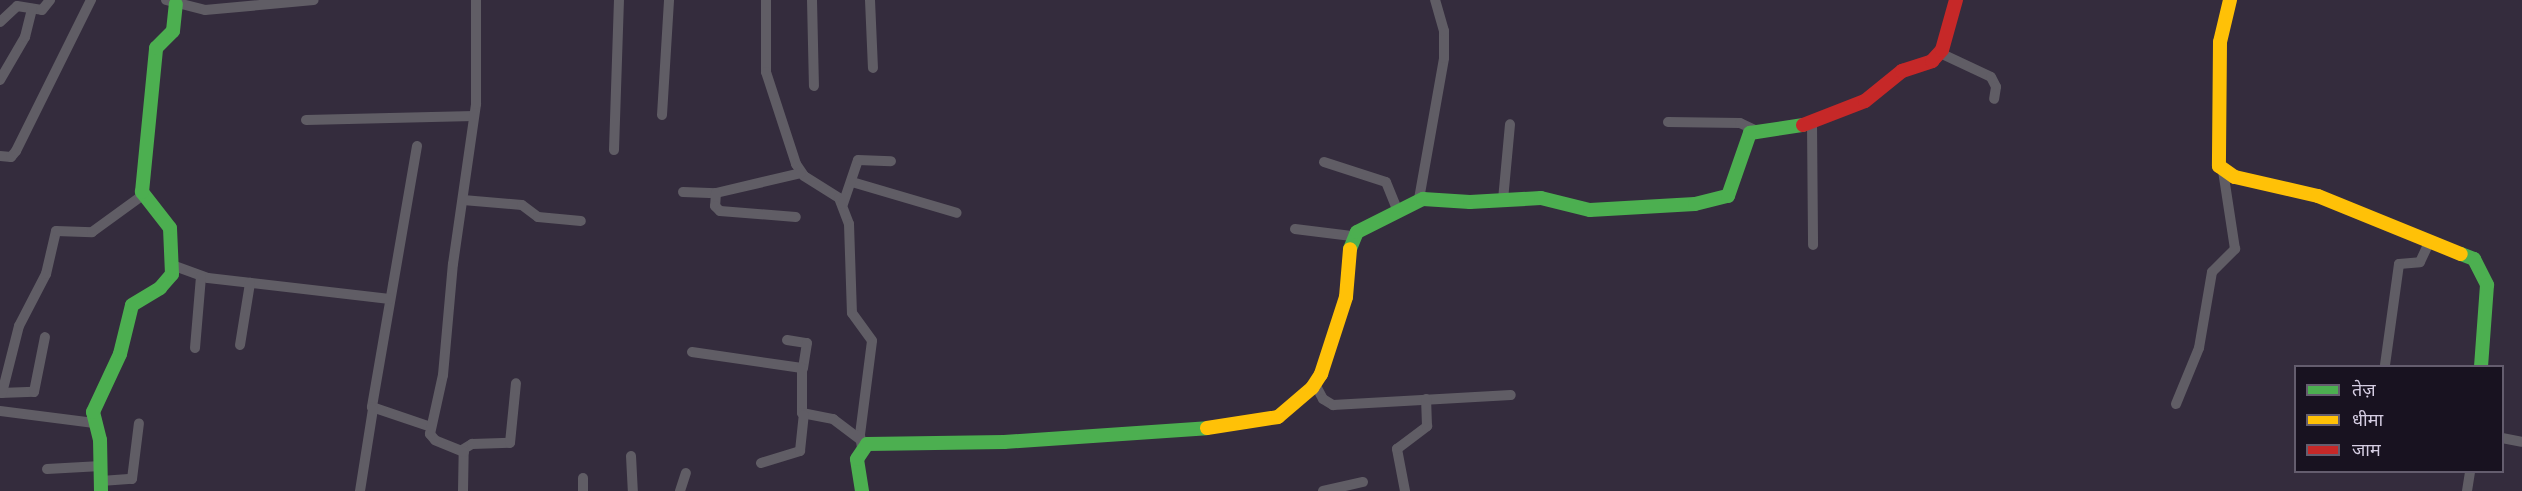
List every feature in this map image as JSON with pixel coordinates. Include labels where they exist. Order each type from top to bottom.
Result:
[{"type":"street","points":[[0,22],[17,6],[42,10],[50,0]]},
{"type":"street","points":[[0,156],[11,157],[16,151],[91,0]]},
{"type":"street","points":[[139,423],[132,479],[101,486],[100,440],[93,412],[120,354],[132,305],[160,288],[170,276],[172,265],[170,228],[143,195],[156,48],[173,32],[171,2],[194,10],[216,5],[314,0]]},
{"type":"street","points":[[462,450],[431,438],[431,427],[443,375],[474,116],[476,0]]},
{"type":"street","points":[[614,150],[620,0]]},
{"type":"street","points":[[662,115],[669,0]]},
{"type":"street","points":[[766,0],[766,72],[801,173],[828,189],[843,204],[851,235],[852,313],[872,341],[861,443],[857,459],[862,491]]},
{"type":"street","points":[[812,0],[814,86]]},
{"type":"street","points":[[870,0],[873,68]]},
{"type":"street","points":[[1419,199],[1444,58],[1444,30],[1436,0]]},
{"type":"street","points":[[2176,404],[2199,348],[2212,272],[2235,249],[2223,171],[2217,153],[2222,93],[2220,42],[2230,0]]},
{"type":"street","points":[[1668,122],[1740,123],[1755,130],[1812,124],[1865,101],[1897,74],[1932,61],[1940,53],[1954,8]]},
{"type":"street","points":[[0,80],[25,37],[32,9]]},
{"type":"street","points":[[1940,53],[1991,77],[1996,87],[1994,99]]},
{"type":"street","points":[[306,120],[474,116]]},
{"type":"street","points":[[1503,200],[1510,124]]},
{"type":"street","points":[[1812,124],[1813,245]]},
{"type":"street","points":[[1295,229],[1352,236],[1419,199],[1541,198],[1590,210],[1715,200],[1732,191],[1741,149],[1755,130]]},
{"type":"street","points":[[360,491],[417,146]]},
{"type":"street","points":[[843,204],[859,159],[891,161]]},
{"type":"street","points":[[1324,162],[1386,182],[1398,211]]},
{"type":"street","points":[[2223,171],[2318,196],[2474,259],[2485,277],[2481,365]]},
{"type":"street","points":[[683,192],[716,193],[801,173]]},
{"type":"street","points":[[852,182],[957,213]]},
{"type":"street","points":[[716,193],[716,206],[720,211],[795,217]]},
{"type":"street","points":[[45,337],[34,392],[1,393],[19,327],[46,274],[56,231],[90,233],[143,195]]},
{"type":"street","points":[[463,200],[522,205],[538,217],[581,221]]},
{"type":"street","points":[[804,415],[832,420],[861,443],[1004,442],[1248,424],[1278,417],[1315,384],[1346,297],[1352,236]]},
{"type":"street","points":[[2385,365],[2399,264],[2420,262],[2430,241]]},
{"type":"street","points":[[172,265],[201,276],[390,299]]},
{"type":"street","points":[[195,348],[201,276]]},
{"type":"street","points":[[240,345],[250,283]]},
{"type":"street","points":[[761,463],[800,451],[804,415],[802,369],[807,343],[787,339]]},
{"type":"street","points":[[692,352],[802,369]]},
{"type":"street","points":[[462,450],[472,444],[510,444],[516,383]]},
{"type":"street","points":[[1315,384],[1333,405],[1511,395]]},
{"type":"street","points":[[1405,491],[1398,447],[1427,426],[1425,399]]},
{"type":"street","points":[[373,409],[431,427]]},
{"type":"street","points":[[0,411],[94,423]]},
{"type":"street","points":[[2504,438],[2522,442]]},
{"type":"street","points":[[462,450],[463,491]]},
{"type":"street","points":[[632,456],[633,491]]},
{"type":"street","points":[[47,469],[101,466]]},
{"type":"street","points":[[680,491],[686,473]]},
{"type":"street","points":[[2466,491],[2470,473]]},
{"type":"street","points":[[583,478],[583,491]]},
{"type":"street","points":[[1323,491],[1364,482]]},
{"type":"traffic: fast","points":[[101,491],[100,440],[93,412],[120,354],[132,305],[160,288],[172,274],[170,228],[142,192],[156,48],[173,31],[176,4]]},
{"type":"traffic: fast","points":[[1350,249],[1357,232],[1423,199],[1470,202],[1541,198],[1590,210],[1695,204],[1728,196],[1750,133],[1803,125]]},
{"type":"traffic: fast","points":[[2461,254],[2474,259],[2487,285],[2481,365]]},
{"type":"traffic: fast","points":[[862,491],[857,459],[867,444],[1004,442],[1207,428]]},
{"type":"traffic: slow","points":[[2230,0],[2220,42],[2219,166],[2235,177],[2318,196],[2461,254]]},
{"type":"traffic: slow","points":[[1207,428],[1278,417],[1312,388],[1321,374],[1346,297],[1350,249]]},
{"type":"traffic: jam","points":[[1803,125],[1865,101],[1902,71],[1932,61],[1942,50],[1956,0]]}]
